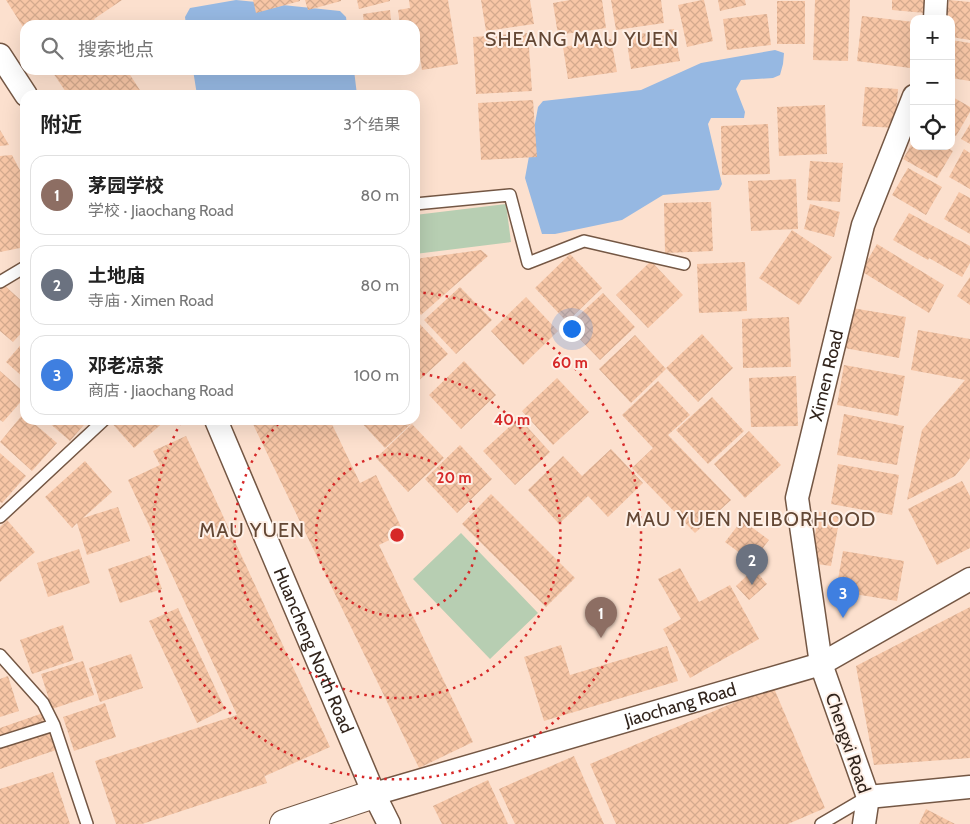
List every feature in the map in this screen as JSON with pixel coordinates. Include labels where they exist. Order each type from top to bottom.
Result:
[{"type":"street","points":[[935,15],[936,0]]},
{"type":"street","points":[[0,55],[23,90]]},
{"type":"street","name":"Ximen Road","points":[[821,664],[798,498],[863,225],[910,105]]},
{"type":"street","name":"Huancheng North Road","points":[[218,425],[388,824]]},
{"type":"street","name":"Jiaochang Road","points":[[374,794],[821,664],[970,579]]},
{"type":"street","name":"Chengxi Road","points":[[821,664],[868,797],[864,824]]},
{"type":"street","points":[[868,797],[970,787]]},
{"type":"street","points":[[284,824],[374,794]]},
{"type":"lane","points":[[420,204],[510,195],[528,263],[584,241],[684,264]]},
{"type":"lane","points":[[0,282],[20,269]]},
{"type":"lane","points":[[0,516],[99,425]]},
{"type":"lane","points":[[0,655],[43,703],[54,725],[87,824]]},
{"type":"lane","points":[[0,742],[54,725]]},
{"type":"lane","points":[[821,824],[868,797]]},
{"type":"green space","points":[[506,204],[511,242],[420,253],[420,214]]},
{"type":"green space","points":[[461,533],[538,613],[490,659],[413,579]]},
{"type":"water","points":[[236,0],[340,11],[346,20],[185,20],[190,8]]},
{"type":"water","points":[[775,50],[784,53],[780,75],[773,78],[741,80],[736,89],[745,112],[744,118],[711,118],[708,124],[722,184],[719,190],[663,195],[622,220],[555,234],[542,234],[525,178],[538,107],[543,101],[641,90],[701,63]]},
{"type":"water","points":[[194,75],[355,75],[356,90],[196,90]]},
{"type":"building","points":[[6,0],[122,0],[95,20],[20,20],[20,22]]},
{"type":"building","points":[[253,0],[300,0],[300,1],[256,13]]},
{"type":"building","points":[[305,0],[341,0],[341,1],[308,10]]},
{"type":"building","points":[[357,0],[390,0],[390,1],[359,9]]},
{"type":"building","points":[[409,0],[448,0],[458,64],[422,70],[420,20],[399,20],[398,10],[410,8]]},
{"type":"building","points":[[481,0],[530,0],[534,24],[486,31]]},
{"type":"building","points":[[570,0],[602,0],[606,28],[558,35],[553,3]]},
{"type":"building","points":[[611,0],[661,0],[664,23],[616,30]]},
{"type":"building","points":[[704,0],[713,41],[687,47],[678,5]]},
{"type":"building","points":[[718,0],[745,0],[746,5],[720,11]]},
{"type":"building","points":[[815,0],[850,0],[848,61],[813,60]]},
{"type":"building","points":[[892,0],[926,0],[925,13],[892,10]]},
{"type":"building","points":[[949,0],[970,2],[970,40],[955,38],[955,15],[947,15]]},
{"type":"building","points":[[777,1],[805,1],[805,44],[777,44]]},
{"type":"building","points":[[390,10],[391,20],[364,20],[363,14]]},
{"type":"building","points":[[767,14],[771,45],[727,50],[723,19]]},
{"type":"building","points":[[862,16],[910,22],[910,68],[857,61]]},
{"type":"building","points":[[674,29],[680,61],[631,69],[626,36]]},
{"type":"building","points":[[528,33],[532,91],[476,94],[473,37]]},
{"type":"building","points":[[611,39],[617,72],[568,79],[563,47]]},
{"type":"building","points":[[955,41],[970,43],[970,81],[955,79]]},
{"type":"building","points":[[54,75],[130,75],[140,90],[65,90]]},
{"type":"building","points":[[865,87],[898,89],[895,128],[862,126]]},
{"type":"building","points":[[955,98],[970,107],[970,112],[956,136]]},
{"type":"building","points":[[533,100],[537,157],[481,160],[478,103]]},
{"type":"building","points":[[825,105],[827,154],[779,156],[777,107]]},
{"type":"building","points":[[768,124],[770,174],[722,175],[721,126]]},
{"type":"building","points":[[970,124],[970,144],[961,139]]},
{"type":"building","points":[[0,130],[9,145],[0,146]]},
{"type":"building","points":[[910,147],[910,150],[953,151],[937,178],[903,159]]},
{"type":"building","points":[[964,149],[970,153],[970,189],[949,177]]},
{"type":"building","points":[[12,155],[20,170],[20,248],[0,252],[0,156]]},
{"type":"building","points":[[810,161],[843,163],[840,202],[807,200]]},
{"type":"building","points":[[908,168],[942,187],[926,215],[892,195]]},
{"type":"building","points":[[796,179],[798,229],[751,231],[748,181]]},
{"type":"building","points":[[959,192],[970,198],[970,234],[944,219]]},
{"type":"building","points":[[711,202],[713,251],[665,253],[664,203]]},
{"type":"building","points":[[810,204],[840,212],[834,237],[804,229]]},
{"type":"building","points":[[909,213],[970,246],[970,263],[962,277],[893,240]]},
{"type":"building","points":[[792,230],[832,257],[799,305],[759,278]]},
{"type":"building","points":[[877,244],[944,285],[929,313],[861,271]]},
{"type":"building","points":[[481,250],[488,256],[421,315],[420,258]]},
{"type":"building","points":[[570,254],[602,288],[567,322],[535,288]]},
{"type":"building","points":[[651,261],[683,295],[648,328],[616,295]]},
{"type":"building","points":[[745,262],[747,311],[699,313],[697,264]]},
{"type":"building","points":[[970,277],[970,305],[957,296]]},
{"type":"building","points":[[4,285],[20,299],[20,334],[13,342],[0,331],[0,290]]},
{"type":"building","points":[[460,287],[492,320],[456,354],[424,320]]},
{"type":"building","points":[[603,293],[635,327],[600,360],[567,326]]},
{"type":"building","points":[[526,297],[558,331],[523,365],[491,331]]},
{"type":"building","points":[[846,307],[906,317],[899,358],[839,347]]},
{"type":"building","points":[[789,317],[791,367],[743,368],[742,319]]},
{"type":"building","points":[[420,324],[448,354],[420,379]]},
{"type":"building","points":[[918,330],[970,339],[970,458],[955,476],[907,500],[922,430],[965,380],[911,370]]},
{"type":"building","points":[[702,334],[733,368],[698,402],[666,368]]},
{"type":"building","points":[[635,335],[666,369],[631,403],[599,369]]},
{"type":"building","points":[[20,346],[20,375],[6,362]]},
{"type":"building","points":[[464,361],[496,395],[461,429],[429,395]]},
{"type":"building","points":[[844,365],[905,376],[898,416],[837,405]]},
{"type":"building","points":[[0,371],[20,389],[20,403],[3,422],[0,420]]},
{"type":"building","points":[[796,376],[798,426],[751,427],[749,378]]},
{"type":"building","points":[[557,378],[589,412],[553,445],[522,411]]},
{"type":"building","points":[[658,381],[690,415],[668,435],[731,500],[695,533],[632,468],[653,448],[622,415]]},
{"type":"building","points":[[712,397],[744,431],[708,464],[676,430]]},
{"type":"building","points":[[844,414],[904,426],[897,465],[837,455]]},
{"type":"building","points":[[20,418],[20,425],[36,425],[57,443],[32,471],[0,442]]},
{"type":"building","points":[[519,418],[550,452],[515,485],[483,451]]},
{"type":"building","points":[[52,425],[84,425],[70,441]]},
{"type":"building","points":[[113,425],[160,425],[134,448]]},
{"type":"building","points":[[253,425],[332,425],[360,483],[376,475],[404,533],[379,545],[473,742],[419,768]]},
{"type":"building","points":[[364,425],[410,425],[385,448]]},
{"type":"building","points":[[413,425],[444,458],[408,492],[376,458]]},
{"type":"building","points":[[749,431],[781,465],[745,498],[714,464]]},
{"type":"building","points":[[186,436],[330,747],[265,776],[263,771],[267,783],[142,824],[116,824],[95,761],[237,715],[128,480],[160,465],[153,451]]},
{"type":"building","points":[[460,445],[492,479],[457,513],[425,479]]},
{"type":"building","points":[[611,449],[643,483],[608,517],[588,496],[559,524],[528,490],[563,456],[582,476]]},
{"type":"building","points":[[0,453],[26,476],[2,503],[0,502]]},
{"type":"building","points":[[85,461],[112,492],[83,518],[118,507],[130,541],[87,555],[77,523],[72,528],[45,497]]},
{"type":"building","points":[[838,464],[899,475],[892,515],[831,504]]},
{"type":"building","points":[[962,481],[970,496],[970,548],[937,565],[908,509]]},
{"type":"building","points":[[491,494],[575,578],[546,607],[462,524]]},
{"type":"building","points":[[819,512],[840,516],[831,566],[810,563]]},
{"type":"building","points":[[7,520],[35,552],[0,582],[0,527]]},
{"type":"building","points":[[742,520],[769,540],[752,562],[725,542]]},
{"type":"building","points":[[79,549],[90,583],[48,597],[37,563]]},
{"type":"building","points":[[843,551],[904,561],[897,601],[836,591]]},
{"type":"building","points":[[150,555],[162,589],[120,603],[108,569]]},
{"type":"building","points":[[680,568],[699,602],[730,585],[759,639],[690,678],[663,629],[681,619],[658,579]]},
{"type":"building","points":[[754,569],[767,584],[749,600],[736,586]]},
{"type":"building","points":[[970,607],[970,758],[874,765],[856,666]]},
{"type":"building","points":[[178,608],[225,709],[197,723],[149,621]]},
{"type":"building","points":[[63,625],[74,660],[32,674],[20,640]]},
{"type":"building","points":[[561,645],[570,675],[667,646],[678,681],[544,721],[524,657]]},
{"type":"building","points":[[131,654],[143,688],[100,702],[89,668]]},
{"type":"building","points":[[83,661],[94,695],[52,709],[41,674]]},
{"type":"building","points":[[8,676],[19,711],[0,717],[0,679]]},
{"type":"building","points":[[773,686],[825,808],[788,824],[616,824],[590,764]]},
{"type":"building","points":[[105,703],[116,737],[74,751],[63,717]]},
{"type":"building","points":[[46,712],[59,749],[0,769],[0,728]]},
{"type":"building","points":[[574,756],[604,824],[515,824],[499,789]]},
{"type":"building","points":[[53,772],[70,824],[0,824],[0,789]]},
{"type":"building","points":[[488,780],[508,824],[442,824],[433,806]]},
{"type":"building","points":[[926,809],[955,824],[919,824]]},
{"type":"place","name":"土地庙","points":[[752,585]]},
{"type":"place","name":"邓老凉茶","points":[[843,618]]},
{"type":"place","name":"茅园学校","points":[[601,638]]},
{"type":"district","name":"SHEANG MAU YUEN","points":[[582,39]]},
{"type":"district","name":"MAU YUEN NEIBORHOOD","points":[[751,519]]},
{"type":"district","name":"MAU YUEN","points":[[252,530]]}]
